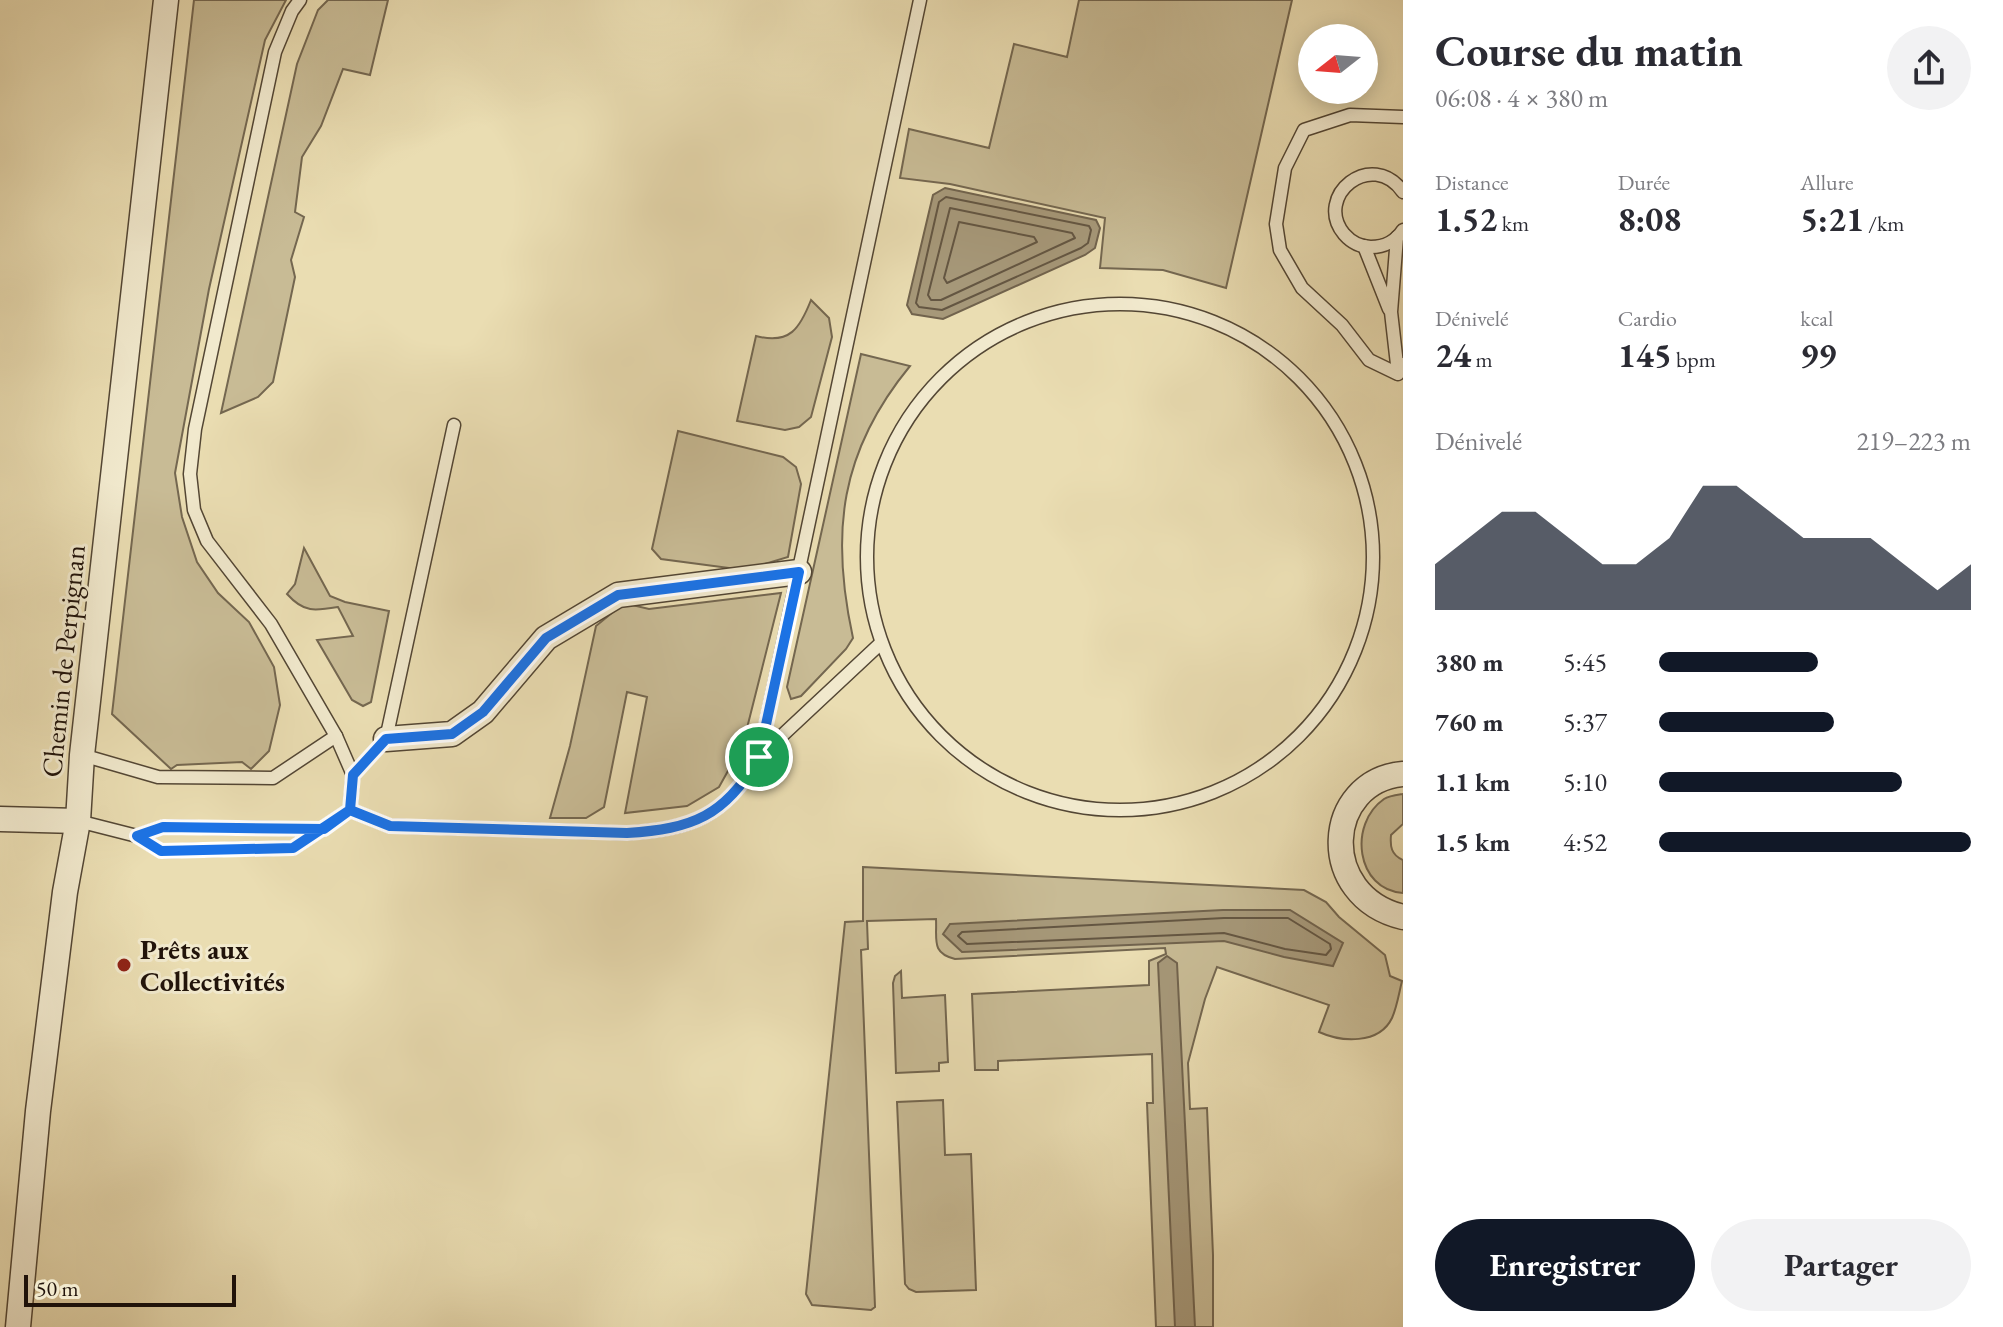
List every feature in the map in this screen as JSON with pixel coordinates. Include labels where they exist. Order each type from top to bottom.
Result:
[{"type":"street","name":"Chemin de Perpignan","points":[[18,1327],[38,1111],[65,892],[78,821],[82,755],[166,0]]},
{"type":"street","points":[[386,739],[452,734],[483,712],[546,638],[618,595],[799,572]]},
{"type":"street","points":[[1403,774],[1376,782],[1356,799],[1340,834],[1341,859],[1350,883],[1367,902],[1403,917]]},
{"type":"street","points":[[0,819],[78,821]]},
{"type":"lane","points":[[78,821],[137,836],[161,851],[293,848],[350,810],[353,775],[336,736],[271,624],[207,541],[194,510],[190,474],[195,429],[275,52],[292,11],[300,0]]},
{"type":"lane","points":[[350,810],[390,826],[627,833],[683,826],[703,818],[744,784],[759,757],[920,0]]},
{"type":"lane","points":[[1401,373],[1369,360],[1342,325],[1302,288],[1280,250],[1276,224],[1285,168],[1304,130],[1350,115],[1403,117]]},
{"type":"lane","points":[[1400,234],[1376,247],[1364,246],[1343,233],[1335,208],[1345,185],[1368,174],[1392,180],[1403,192]]},
{"type":"lane","points":[[1391,312],[1400,234]]},
{"type":"lane","points":[[1364,246],[1391,312],[1401,373]]},
{"type":"lane","points":[[1093,304],[1159,305],[1223,324],[1279,358],[1326,406],[1364,481],[1375,563],[1358,649],[1319,716],[1274,760],[1216,793],[1146,810],[1083,808],[1022,791],[967,759],[914,705],[881,643],[869,594],[867,535],[877,482],[900,429],[929,389],[976,347],[1033,318],[1093,304]]},
{"type":"lane","points":[[353,775],[386,739],[454,425]]},
{"type":"lane","points":[[759,757],[881,643]]},
{"type":"lane","points":[[82,755],[158,777],[273,778],[336,736]]},
{"type":"lane","points":[[137,836],[163,827],[324,829]]},
{"type":"shaded area","points":[[194,0],[286,0],[265,40],[209,289],[175,473],[182,517],[197,562],[218,593],[249,622],[274,667],[280,705],[269,751],[251,769],[242,762],[177,765],[171,769],[112,714]]},
{"type":"shaded area","points":[[328,0],[388,0],[370,75],[343,69],[321,126],[302,157],[295,212],[304,217],[291,260],[295,277],[273,382],[258,397],[221,413],[297,64],[318,10]]},
{"type":"shaded area","points":[[1079,0],[1292,0],[1226,288],[1163,270],[1100,268],[1105,218],[950,184],[900,178],[909,129],[989,148],[1014,44],[1067,57]]},
{"type":"shaded area","points":[[811,300],[829,318],[832,337],[811,417],[799,427],[785,430],[737,421],[756,336],[777,338],[792,332],[803,319]]},
{"type":"shaded area","points":[[861,354],[910,366],[868,430],[847,494],[842,528],[842,563],[853,638],[801,696],[791,699],[787,687]]},
{"type":"shaded area","points":[[678,431],[783,457],[796,467],[801,484],[788,557],[744,570],[661,559],[652,549]]},
{"type":"shaded area","points":[[304,548],[330,596],[389,611],[371,702],[363,706],[352,700],[317,640],[353,636],[338,607],[305,608],[287,594],[295,584]]},
{"type":"shaded area","points":[[781,593],[743,744],[719,787],[687,806],[625,813],[647,697],[627,692],[604,807],[586,818],[550,818],[570,746],[596,626],[624,603],[649,609]]},
{"type":"shaded area","points":[[1403,794],[1403,824],[1391,835],[1391,846],[1403,860],[1403,893],[1387,889],[1375,881],[1362,854],[1362,839],[1365,824],[1373,810],[1384,799]]},
{"type":"shaded area","points":[[863,867],[1304,890],[1326,902],[1339,917],[1385,955],[1390,976],[1402,981],[1395,1009],[1386,1027],[1359,1039],[1338,1038],[1319,1032],[1329,1005],[1217,967],[1188,1063],[1190,1109],[1207,1108],[1213,1327],[1156,1327],[1147,1103],[1153,1103],[1152,1054],[998,1061],[998,1070],[975,1070],[972,994],[1149,985],[1149,961],[1166,954],[1165,948],[955,959],[942,953],[937,945],[936,919],[867,921],[868,949],[861,950],[875,1307],[871,1310],[812,1305],[806,1294],[845,922],[863,921]]},
{"type":"shaded area","points":[[901,971],[902,998],[945,995],[948,1062],[939,1063],[939,1071],[896,1073],[893,983]]},
{"type":"shaded area","points":[[943,1100],[945,1155],[971,1154],[976,1290],[916,1292],[905,1284],[897,1102]]},
{"type":"water","points":[[945,188],[1096,220],[1100,228],[1095,248],[943,319],[912,314],[907,305],[933,195]]},
{"type":"water","points":[[1223,910],[1290,910],[1343,943],[1333,966],[1224,941],[962,952],[943,934],[950,924]]},
{"type":"water","points":[[1167,956],[1177,963],[1195,1327],[1175,1327],[1158,963]]},
{"type":"place","name":"Prêts aux Collectivités","points":[[124,965]]},
{"type":"route","points":[[759,757],[744,784],[703,818],[656,831],[627,833],[390,826],[350,810],[324,829],[293,848],[161,851],[137,836],[163,827],[324,829],[350,810],[353,775],[386,739],[452,734],[483,712],[546,638],[618,595],[799,572],[759,757]]}]
